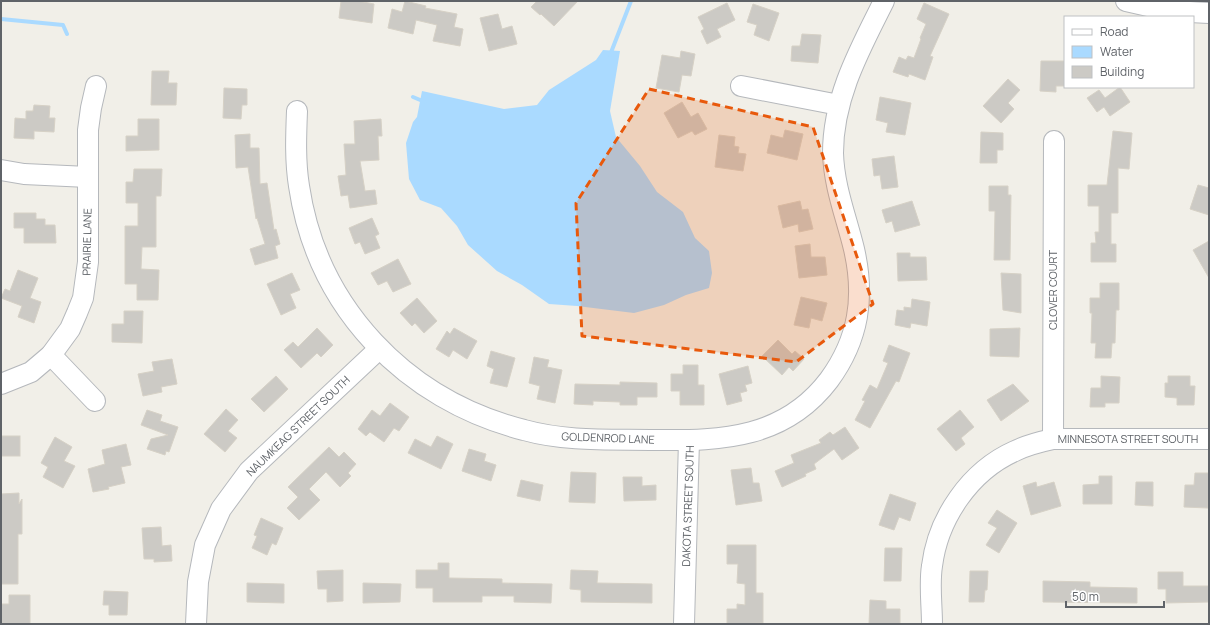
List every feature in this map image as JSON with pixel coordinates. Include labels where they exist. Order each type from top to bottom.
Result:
[{"type":"street","name":"DAKOTA STREET SOUTH","points":[[684,624],[689,440],[726,438],[756,431],[776,423],[797,411],[815,395],[840,365],[856,325],[860,288],[853,247],[838,193],[834,171],[833,151],[835,126],[839,104],[846,81],[855,59],[884,1]]},
{"type":"street","points":[[1126,1],[1170,11],[1209,14]]},
{"type":"street","name":"PRAIRIE LANE","points":[[1,384],[31,372],[51,356],[70,329],[77,313],[86,281],[88,262],[88,130],[96,86]]},
{"type":"street","points":[[741,86],[839,104]]},
{"type":"street","name":"GOLDENROD LANE","points":[[297,111],[296,166],[299,187],[309,231],[329,281],[344,306],[379,349],[418,382],[447,400],[471,412],[512,427],[552,436],[579,439],[689,440]]},
{"type":"street","name":"CLOVER COURT","points":[[1053,439],[1054,141]]},
{"type":"street","points":[[1,170],[24,174],[88,177]]},
{"type":"street","name":"NAUMKEAG STREET SOUTH","points":[[196,624],[198,582],[205,545],[221,509],[248,471],[379,349]]},
{"type":"street","points":[[51,356],[95,401]]},
{"type":"street","name":"MINNESOTA STREET SOUTH","points":[[932,624],[932,567],[940,533],[952,508],[967,488],[998,460],[1014,451],[1032,444],[1053,439],[1209,439]]},
{"type":"highlighted area","points":[[649,89],[813,127],[873,304],[796,362],[582,336],[576,203]]},
{"type":"water","points":[[603,50],[620,51],[610,111],[616,137],[640,166],[657,192],[683,212],[695,238],[709,251],[712,273],[709,288],[686,295],[664,305],[634,313],[549,304],[522,285],[497,271],[468,245],[457,226],[441,208],[420,200],[409,179],[406,143],[413,122],[417,117],[422,91],[504,109],[537,105],[549,90],[596,60]]},
{"type":"building","points":[[341,1],[358,1],[374,4],[372,23],[339,18]]},
{"type":"building","points":[[405,1],[426,6],[425,8],[457,14],[454,27],[463,29],[460,46],[433,41],[437,25],[416,20],[413,34],[388,28],[392,9],[402,12]]},
{"type":"building","points":[[537,1],[578,1],[554,26],[531,7]]},
{"type":"building","points":[[727,3],[735,20],[717,29],[721,37],[707,44],[701,31],[704,29],[698,17]]},
{"type":"building","points":[[924,3],[949,14],[930,56],[933,57],[925,80],[909,74],[908,77],[893,72],[899,57],[906,60],[908,56],[914,58],[926,24],[917,19]]},
{"type":"building","points":[[753,4],[779,13],[769,41],[754,35],[757,25],[747,22]]},
{"type":"building","points":[[498,14],[502,29],[512,26],[517,44],[489,51],[480,18]]},
{"type":"building","points":[[802,34],[821,35],[818,63],[791,61],[792,46],[800,46]]},
{"type":"building","points":[[681,51],[695,54],[691,76],[682,75],[679,92],[656,88],[662,55],[680,58]]},
{"type":"building","points":[[1041,61],[1064,61],[1064,86],[1056,86],[1056,92],[1040,91]]},
{"type":"building","points":[[152,71],[169,71],[168,83],[177,83],[176,105],[151,105]]},
{"type":"building","points":[[1008,79],[1020,90],[1008,103],[1014,109],[1001,123],[983,106]]},
{"type":"building","points":[[224,88],[247,89],[247,105],[242,105],[241,119],[223,118]]},
{"type":"building","points":[[1121,88],[1130,102],[1110,116],[1104,107],[1097,112],[1087,98],[1099,90],[1105,98]]},
{"type":"building","points":[[880,97],[911,103],[905,135],[886,132],[888,123],[876,120]]},
{"type":"building","points":[[682,102],[691,117],[698,113],[707,129],[695,135],[692,131],[678,138],[664,113]]},
{"type":"building","points":[[34,105],[50,106],[49,118],[55,118],[54,132],[34,131],[34,139],[14,138],[15,118],[26,119],[26,111],[33,111]]},
{"type":"building","points":[[138,119],[159,119],[159,150],[126,151],[126,136],[138,136]]},
{"type":"building","points":[[381,119],[382,136],[378,136],[379,160],[360,161],[365,191],[375,190],[377,204],[350,208],[348,195],[341,196],[338,176],[346,175],[344,144],[355,144],[354,121]]},
{"type":"building","points":[[785,130],[803,134],[797,160],[767,153],[771,135],[783,138]]},
{"type":"building","points":[[1113,131],[1132,133],[1129,169],[1118,168],[1118,213],[1111,213],[1111,244],[1116,244],[1116,262],[1091,262],[1091,243],[1096,243],[1095,232],[1099,232],[1099,206],[1088,206],[1088,185],[1107,185]]},
{"type":"building","points":[[981,132],[1003,133],[1003,150],[997,150],[997,163],[980,163]]},
{"type":"building","points":[[250,134],[250,148],[259,148],[260,184],[267,183],[274,230],[276,229],[280,244],[275,246],[278,258],[255,265],[250,249],[265,244],[257,218],[256,219],[248,167],[236,168],[235,135]]},
{"type":"building","points":[[719,135],[735,137],[734,146],[739,147],[738,153],[746,154],[743,171],[715,167]]},
{"type":"building","points":[[894,156],[898,187],[882,189],[880,175],[874,176],[872,159]]},
{"type":"building","points":[[134,169],[162,169],[161,196],[156,196],[156,247],[142,247],[141,269],[159,270],[158,300],[137,300],[137,284],[125,284],[125,226],[138,226],[138,203],[126,203],[126,182],[133,182]]},
{"type":"building","points":[[1198,185],[1209,188],[1209,215],[1190,209]]},
{"type":"building","points":[[989,186],[1008,186],[1008,195],[1011,195],[1010,260],[994,260],[995,211],[989,211]]},
{"type":"building","points":[[800,201],[802,210],[808,209],[813,229],[799,232],[798,224],[783,228],[778,206]]},
{"type":"building","points":[[912,201],[920,225],[895,232],[892,221],[886,223],[882,210]]},
{"type":"building","points":[[14,213],[36,213],[36,219],[45,219],[45,225],[55,225],[56,243],[24,243],[24,228],[14,228]]},
{"type":"building","points":[[372,218],[379,234],[375,236],[380,248],[365,254],[360,242],[355,244],[349,228]]},
{"type":"building","points":[[1209,241],[1209,278],[1193,250]]},
{"type":"building","points":[[810,244],[811,257],[825,257],[827,275],[799,278],[795,246]]},
{"type":"building","points":[[897,253],[910,253],[910,257],[926,257],[927,280],[898,281]]},
{"type":"building","points":[[398,259],[411,284],[393,292],[387,281],[378,285],[371,273]]},
{"type":"building","points":[[18,270],[38,278],[30,298],[41,302],[34,323],[18,317],[22,306],[1,298],[5,289],[10,291]]},
{"type":"building","points":[[292,273],[300,290],[290,294],[296,308],[281,315],[267,284]]},
{"type":"building","points":[[1001,273],[1021,274],[1021,313],[1003,310]]},
{"type":"building","points":[[1100,283],[1119,283],[1119,310],[1116,310],[1115,343],[1112,343],[1111,358],[1095,358],[1096,343],[1091,343],[1092,313],[1090,313],[1090,298],[1100,298]]},
{"type":"building","points":[[801,297],[827,303],[822,321],[811,318],[809,328],[794,325]]},
{"type":"building","points":[[417,298],[437,321],[424,333],[415,323],[412,326],[400,313]]},
{"type":"building","points":[[912,299],[930,302],[927,326],[911,323],[910,328],[895,325],[897,310],[904,311],[904,307],[911,308]]},
{"type":"building","points":[[124,311],[143,311],[142,343],[112,342],[112,324],[124,324]]},
{"type":"building","points":[[317,328],[333,345],[321,357],[317,353],[301,368],[284,350],[293,342],[298,347]]},
{"type":"building","points":[[454,328],[477,341],[467,359],[453,350],[449,357],[436,349],[447,331],[450,334]]},
{"type":"building","points":[[1020,328],[1019,357],[990,356],[990,329]]},
{"type":"building","points":[[778,340],[792,354],[795,351],[804,359],[793,371],[789,367],[782,375],[762,356]]},
{"type":"building","points":[[889,345],[910,353],[899,382],[896,381],[870,428],[855,420],[865,401],[862,400],[870,385],[877,389],[888,363],[883,361]]},
{"type":"building","points":[[491,351],[515,358],[507,387],[490,383],[494,369],[487,366]]},
{"type":"building","points":[[534,357],[549,360],[547,367],[562,370],[555,403],[537,399],[540,386],[529,383]]},
{"type":"building","points":[[172,359],[177,384],[161,387],[162,392],[143,396],[138,374],[154,371],[152,362]]},
{"type":"building","points":[[683,365],[698,365],[698,385],[704,385],[704,405],[680,405],[680,391],[671,391],[671,374],[683,374]]},
{"type":"building","points":[[748,366],[752,383],[745,385],[747,391],[740,393],[742,401],[727,405],[719,374]]},
{"type":"building","points":[[276,376],[288,389],[264,412],[251,399]]},
{"type":"building","points":[[1101,376],[1120,377],[1119,403],[1105,403],[1105,407],[1090,407],[1091,388],[1101,388]]},
{"type":"building","points":[[1168,376],[1190,376],[1190,386],[1195,386],[1194,405],[1177,405],[1177,398],[1165,397],[1165,383],[1168,383]]},
{"type":"building","points":[[620,382],[657,383],[657,397],[637,397],[637,405],[620,405],[620,402],[593,401],[593,405],[574,404],[575,384],[620,385]]},
{"type":"building","points":[[1013,384],[1029,401],[1001,421],[987,400]]},
{"type":"building","points":[[390,403],[409,417],[399,431],[394,428],[384,442],[370,432],[366,436],[358,429],[372,410],[380,416]]},
{"type":"building","points":[[226,409],[238,420],[228,431],[237,438],[225,452],[204,434]]},
{"type":"building","points":[[147,410],[162,415],[160,421],[178,427],[169,452],[166,451],[165,455],[147,449],[151,439],[168,435],[141,425]]},
{"type":"building","points":[[960,410],[974,427],[961,438],[965,444],[956,451],[937,429]]},
{"type":"building","points":[[845,427],[859,448],[842,460],[834,449],[814,464],[816,469],[805,474],[806,476],[782,487],[775,471],[794,463],[791,455],[821,443],[819,440],[830,432],[833,435]]},
{"type":"building","points":[[1,436],[20,436],[20,456],[1,456]]},
{"type":"building","points":[[437,436],[453,444],[441,469],[408,453],[415,439],[431,447]]},
{"type":"building","points":[[55,437],[72,447],[64,461],[75,466],[63,488],[43,477],[48,467],[41,463]]},
{"type":"building","points":[[126,444],[131,465],[121,467],[125,483],[108,487],[109,489],[93,492],[88,469],[105,464],[102,450]]},
{"type":"building","points":[[329,447],[339,457],[344,452],[356,464],[348,473],[351,476],[340,487],[326,472],[309,489],[320,500],[299,520],[287,508],[298,497],[288,487]]},
{"type":"building","points":[[469,449],[486,454],[484,461],[496,465],[491,481],[462,471]]},
{"type":"building","points":[[751,468],[753,483],[759,483],[762,501],[736,505],[731,470]]},
{"type":"building","points":[[571,472],[596,473],[595,503],[569,502]]},
{"type":"building","points":[[1195,473],[1209,473],[1208,508],[1184,507],[1185,485],[1194,485]]},
{"type":"building","points":[[1099,476],[1112,476],[1112,504],[1083,504],[1083,485],[1099,484]]},
{"type":"building","points":[[623,477],[642,477],[642,486],[656,485],[656,500],[624,501]]},
{"type":"building","points":[[521,480],[543,485],[540,501],[517,496]]},
{"type":"building","points":[[1036,482],[1037,487],[1054,482],[1061,506],[1031,515],[1023,486]]},
{"type":"building","points":[[1136,482],[1153,482],[1153,506],[1135,505]]},
{"type":"building","points":[[19,493],[19,504],[22,499],[22,534],[18,534],[18,584],[1,584],[1,494]]},
{"type":"building","points":[[890,494],[916,503],[910,521],[899,517],[894,530],[879,525]]},
{"type":"building","points":[[997,510],[1017,523],[999,553],[986,545],[997,528],[988,523]]},
{"type":"building","points":[[261,518],[283,528],[276,545],[272,543],[267,555],[252,548],[257,536],[254,535]]},
{"type":"building","points":[[161,527],[162,546],[171,545],[172,561],[154,562],[154,559],[144,559],[142,528]]},
{"type":"building","points":[[727,545],[756,545],[756,593],[763,593],[763,623],[727,624],[727,609],[737,609],[737,604],[745,605],[745,584],[737,583],[738,564],[727,564]]},
{"type":"building","points":[[885,548],[902,548],[901,581],[884,581]]},
{"type":"building","points":[[438,563],[449,563],[449,578],[502,579],[502,583],[552,584],[551,603],[514,602],[514,596],[482,596],[482,602],[433,602],[433,588],[416,588],[416,570],[438,570]]},
{"type":"building","points":[[343,570],[343,601],[327,602],[327,589],[318,589],[317,571]]},
{"type":"building","points":[[571,570],[598,571],[597,583],[652,584],[652,603],[581,602],[581,590],[570,589]]},
{"type":"building","points":[[970,571],[988,571],[987,590],[985,590],[984,602],[969,602]]},
{"type":"building","points":[[1158,572],[1183,572],[1183,586],[1209,586],[1209,602],[1166,603],[1166,589],[1158,589]]},
{"type":"building","points":[[1043,581],[1090,582],[1090,587],[1137,588],[1137,603],[1043,602]]},
{"type":"building","points":[[247,583],[284,584],[284,603],[247,602]]},
{"type":"building","points":[[363,583],[401,584],[400,602],[363,603]]},
{"type":"building","points":[[104,591],[128,592],[127,615],[109,615],[109,605],[103,605]]},
{"type":"building","points":[[9,595],[30,595],[30,624],[1,624],[1,604],[9,604]]},
{"type":"building","points":[[870,600],[886,601],[886,609],[900,609],[900,624],[869,624]]},
{"type":"waterway","points":[[610,55],[631,1]]},
{"type":"waterway","points":[[1,19],[63,25],[67,34]]},
{"type":"waterway","points":[[413,97],[425,102]]}]
